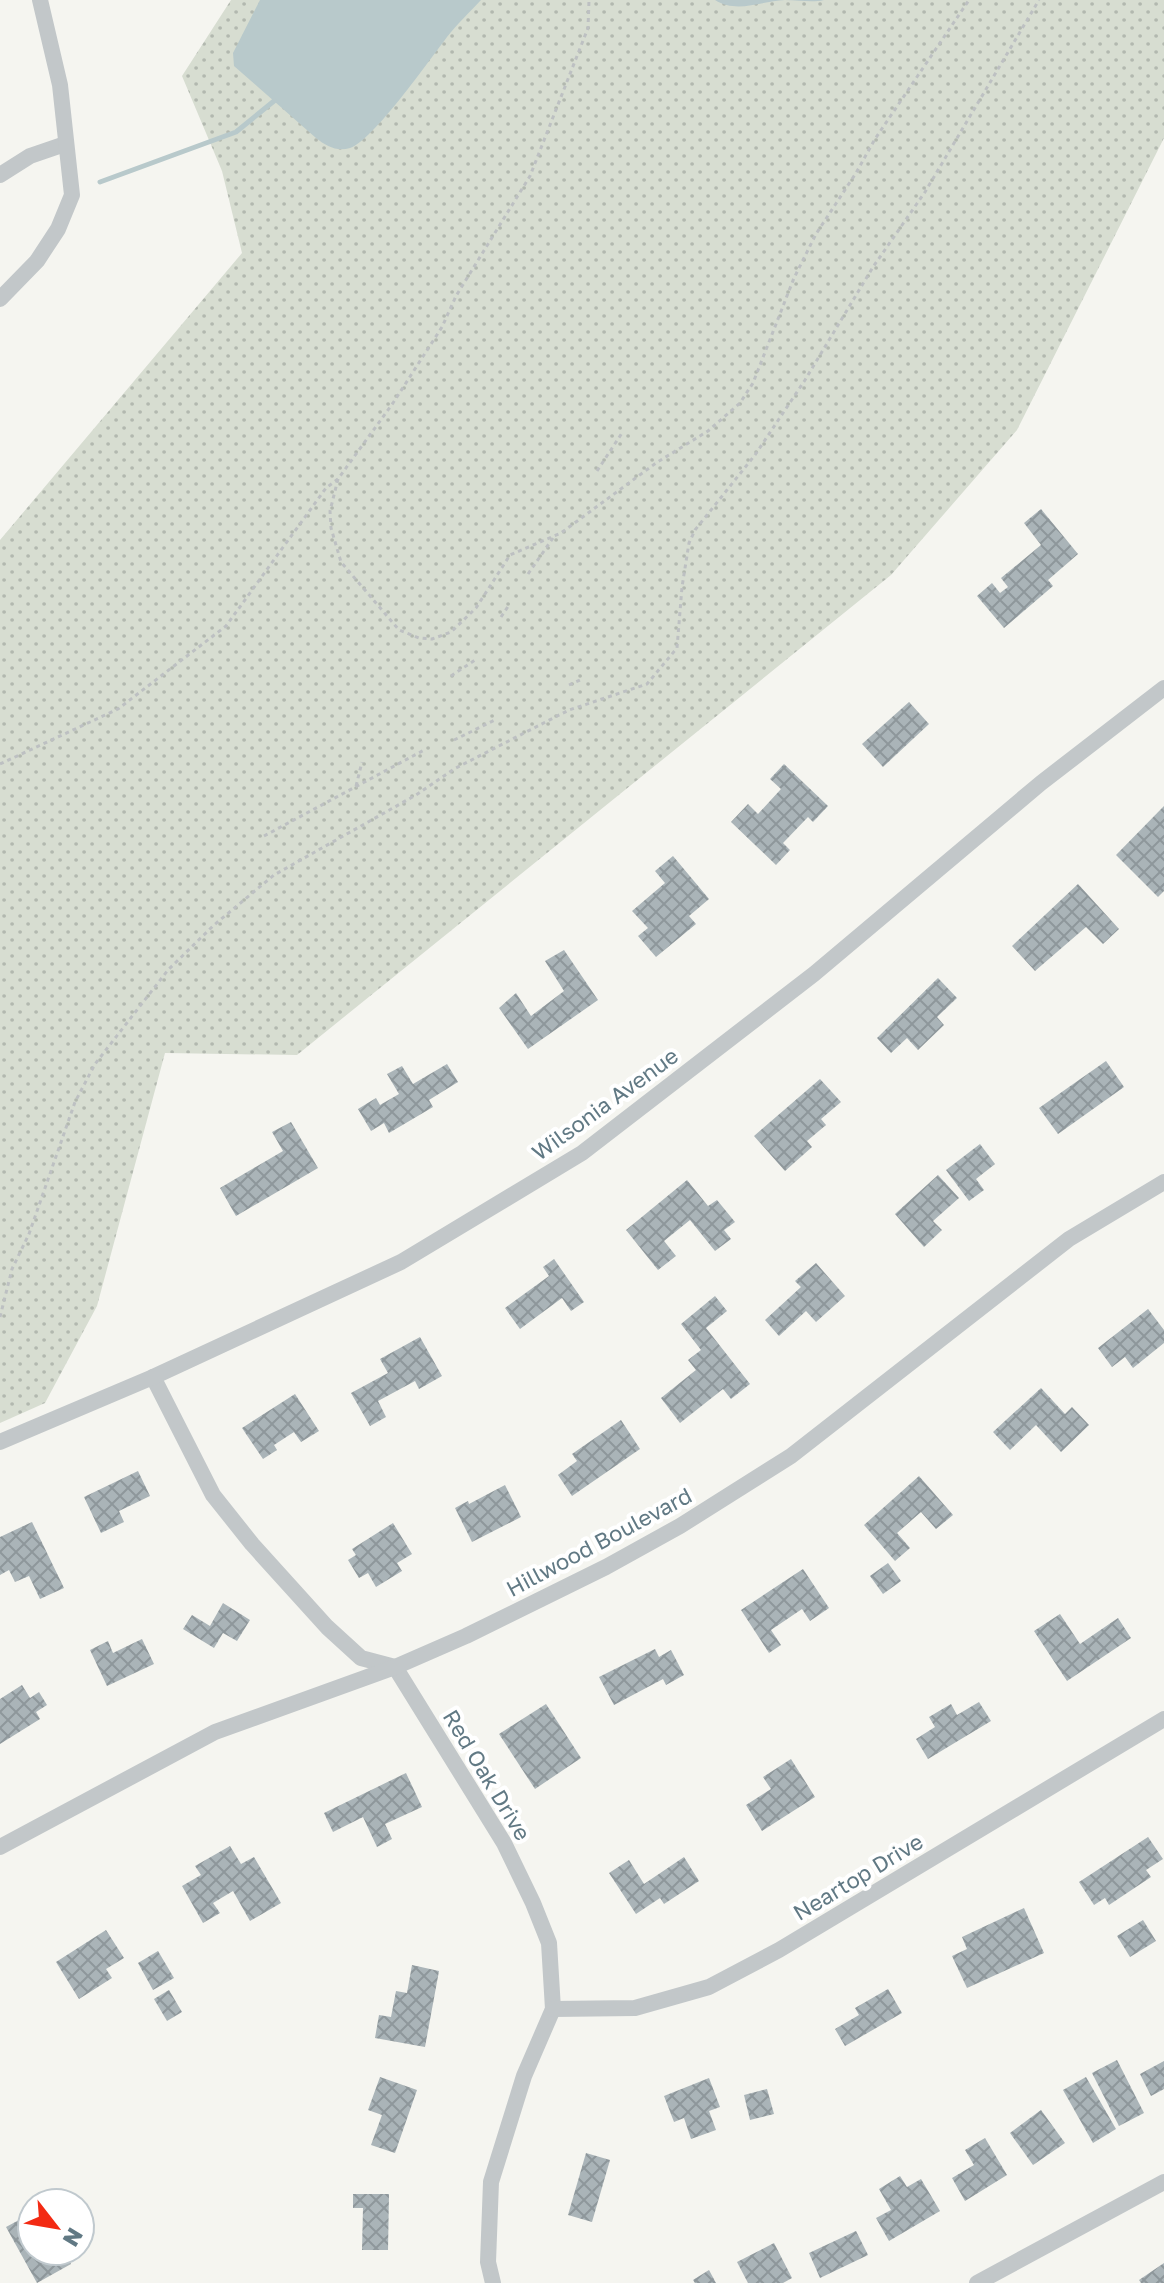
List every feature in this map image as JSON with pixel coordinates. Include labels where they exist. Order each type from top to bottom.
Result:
[{"type":"street","points":[[0,299],[37,261],[66,212],[72,195],[60,85],[37,3]]},
{"type":"street","points":[[0,175],[30,156],[65,144]]},
{"type":"street","name":"Wilsonia Avenue","points":[[0,1442],[153,1377],[401,1262],[582,1153],[814,974],[1041,783],[1164,688]]},
{"type":"street","name":"Hillwood Boulevard","points":[[0,1847],[215,1732],[395,1667],[502,1619],[680,1526],[791,1456],[1069,1239],[1164,1182]]},
{"type":"street","points":[[153,1377],[213,1495],[252,1544],[327,1627],[361,1658],[395,1667]]},
{"type":"street","name":"Red Oak Drive","points":[[395,1667],[504,1843],[549,1943],[553,2009],[524,2076],[491,2182],[488,2262],[493,2283]]},
{"type":"street","name":"Neartop Drive","points":[[553,2009],[635,2008],[709,1987],[779,1950],[1164,1719]]},
{"type":"street","points":[[977,2283],[1164,2182]]},
{"type":"path","points":[[0,764],[118,709],[226,626],[326,488],[338,479],[393,403],[442,327],[456,296],[530,176],[588,28],[589,0]]},
{"type":"path","points":[[338,479],[330,511],[331,528],[341,562],[399,630],[419,638],[442,637],[451,632],[476,608],[510,555],[555,535],[607,501],[620,488],[666,456],[715,426],[740,403],[753,383],[794,278],[816,234],[875,139],[969,0]]},
{"type":"path","points":[[0,1317],[12,1269],[29,1234],[75,1102],[95,1064],[168,970],[214,925],[274,875],[416,795],[454,769],[569,710],[647,684],[667,663],[677,648],[682,587],[689,543],[695,530],[755,455],[805,380],[873,267],[925,192],[1039,0]]},
{"type":"path","points":[[597,471],[622,433]]},
{"type":"path","points":[[528,574],[555,535]]},
{"type":"path","points":[[501,617],[509,605]]},
{"type":"path","points":[[451,676],[475,660]]},
{"type":"path","points":[[569,685],[580,680]]},
{"type":"path","points":[[454,740],[497,719]]},
{"type":"path","points":[[264,836],[426,749]]},
{"type":"path","points":[[356,787],[362,762]]},
{"type":"shaded area","points":[[231,0],[1164,0],[1164,138],[1017,430],[891,575],[297,1055],[165,1053],[97,1306],[45,1403],[0,1423],[0,540],[242,253],[222,171],[182,76]]},
{"type":"shaded area","points":[[260,0],[481,0],[451,32],[372,131],[350,148],[336,149],[316,138],[234,66],[233,53]]},
{"type":"shaded area","points":[[715,0],[785,0],[732,6]]},
{"type":"building","points":[[1041,509],[1078,554],[1048,580],[1053,586],[1004,628],[977,596],[992,583],[1000,593],[1008,587],[1001,578],[1041,545],[1024,523]]},
{"type":"building","points":[[909,702],[929,724],[883,767],[862,744]]},
{"type":"building","points":[[784,764],[828,806],[813,822],[808,817],[783,843],[790,850],[776,865],[731,822],[748,804],[758,814],[781,789],[770,779]]},
{"type":"building","points":[[1164,806],[1164,891],[1158,897],[1116,855]]},
{"type":"building","points":[[673,856],[709,899],[689,916],[696,924],[656,957],[638,936],[648,928],[632,911],[665,883],[655,871]]},
{"type":"building","points":[[1078,884],[1119,929],[1103,944],[1086,927],[1035,971],[1012,946]]},
{"type":"building","points":[[564,950],[598,1000],[528,1049],[499,1008],[516,993],[531,1016],[564,991],[545,961]]},
{"type":"building","points":[[938,978],[957,998],[937,1017],[944,1025],[918,1050],[907,1038],[891,1053],[877,1038]]},
{"type":"building","points":[[1106,1061],[1124,1087],[1058,1134],[1039,1108]]},
{"type":"building","points":[[447,1064],[458,1082],[429,1100],[433,1107],[389,1133],[384,1123],[371,1131],[358,1109],[376,1098],[380,1105],[399,1094],[387,1074],[402,1066],[413,1084]]},
{"type":"building","points":[[820,1079],[841,1102],[821,1119],[826,1125],[807,1141],[812,1147],[785,1171],[754,1136]]},
{"type":"building","points":[[291,1122],[318,1168],[236,1216],[220,1188],[283,1151],[272,1132]]},
{"type":"building","points":[[980,1144],[995,1164],[976,1179],[984,1190],[969,1201],[946,1170]]},
{"type":"building","points":[[938,1175],[959,1198],[933,1221],[942,1230],[924,1247],[895,1214]]},
{"type":"building","points":[[687,1180],[708,1206],[717,1200],[735,1222],[724,1230],[731,1239],[715,1251],[690,1220],[664,1241],[676,1256],[658,1270],[626,1230]]},
{"type":"building","points":[[554,1259],[584,1302],[571,1311],[562,1298],[520,1329],[505,1308],[549,1276],[543,1267]]},
{"type":"building","points":[[816,1263],[845,1296],[816,1322],[806,1311],[779,1336],[765,1320],[801,1287],[795,1281]]},
{"type":"building","points":[[715,1296],[727,1311],[706,1328],[750,1384],[731,1399],[723,1389],[680,1423],[661,1398],[696,1370],[688,1360],[701,1350],[681,1324]]},
{"type":"building","points":[[1148,1309],[1164,1330],[1164,1343],[1133,1368],[1125,1357],[1112,1367],[1098,1348]]},
{"type":"building","points":[[420,1337],[442,1376],[419,1389],[415,1381],[378,1401],[386,1417],[370,1426],[351,1393],[388,1373],[380,1359]]},
{"type":"building","points":[[1041,1388],[1065,1414],[1072,1407],[1089,1425],[1061,1452],[1036,1425],[1010,1450],[993,1432]]},
{"type":"building","points":[[295,1394],[319,1431],[301,1442],[294,1432],[274,1445],[277,1450],[263,1459],[242,1428]]},
{"type":"building","points":[[621,1420],[640,1449],[572,1496],[558,1475],[577,1461],[572,1454]]},
{"type":"building","points":[[138,1471],[150,1496],[119,1511],[124,1522],[101,1533],[84,1497]]},
{"type":"building","points":[[919,1476],[953,1515],[936,1529],[921,1512],[897,1533],[910,1548],[895,1561],[864,1525]]},
{"type":"building","points":[[505,1485],[521,1517],[472,1542],[455,1508]]},
{"type":"building","points":[[32,1522],[64,1588],[40,1599],[29,1576],[15,1582],[9,1570],[0,1575],[0,1537]]},
{"type":"building","points":[[393,1523],[412,1554],[397,1563],[402,1571],[376,1587],[368,1573],[359,1578],[348,1560],[356,1555],[352,1549]]},
{"type":"building","points":[[888,1563],[901,1581],[883,1594],[870,1576]]},
{"type":"building","points":[[803,1569],[829,1608],[810,1621],[802,1609],[771,1630],[781,1645],[769,1653],[741,1610]]},
{"type":"building","points":[[223,1603],[250,1620],[237,1641],[223,1633],[214,1648],[183,1629],[192,1615],[210,1626]]},
{"type":"building","points":[[1060,1614],[1080,1644],[1118,1618],[1131,1638],[1067,1681],[1034,1631]]},
{"type":"building","points":[[142,1639],[154,1664],[107,1686],[90,1650],[108,1641],[113,1653]]},
{"type":"building","points":[[655,1649],[659,1657],[671,1650],[684,1675],[666,1685],[663,1679],[614,1705],[599,1677]]},
{"type":"building","points":[[22,1685],[30,1698],[39,1692],[47,1705],[36,1712],[40,1719],[0,1744],[0,1699]]},
{"type":"building","points":[[979,1702],[991,1721],[928,1759],[916,1739],[935,1727],[929,1717],[951,1704],[957,1715]]},
{"type":"building","points":[[546,1704],[581,1758],[535,1789],[499,1734]]},
{"type":"building","points":[[791,1759],[815,1797],[762,1831],[746,1805],[771,1789],[763,1777]]},
{"type":"building","points":[[406,1773],[422,1807],[385,1824],[392,1839],[377,1847],[363,1817],[333,1832],[324,1813]]},
{"type":"building","points":[[1148,1837],[1163,1859],[1146,1870],[1151,1877],[1109,1905],[1105,1898],[1094,1905],[1079,1882]]},
{"type":"building","points":[[230,1846],[241,1864],[254,1857],[281,1903],[250,1921],[233,1891],[213,1903],[220,1913],[203,1923],[182,1886],[201,1875],[195,1866]]},
{"type":"building","points":[[684,1857],[699,1881],[664,1904],[660,1898],[636,1914],[609,1873],[629,1860],[644,1884]]},
{"type":"building","points":[[1024,1908],[1044,1953],[967,1988],[952,1956],[967,1949],[962,1937]]},
{"type":"building","points":[[1143,1920],[1156,1941],[1130,1957],[1117,1936]]},
{"type":"building","points":[[106,1930],[124,1958],[106,1969],[112,1978],[79,1999],[56,1962]]},
{"type":"building","points":[[158,1951],[174,1978],[153,1990],[138,1963]]},
{"type":"building","points":[[412,1965],[439,1971],[425,2047],[375,2038],[379,2015],[391,2017],[396,1991],[407,1993]]},
{"type":"building","points":[[888,1989],[902,2013],[845,2046],[835,2029],[859,2015],[855,2008]]},
{"type":"building","points":[[169,1990],[182,2012],[167,2021],[154,1999]]},
{"type":"building","points":[[1117,2060],[1144,2113],[1119,2126],[1092,2073]]},
{"type":"building","points":[[1164,2061],[1164,2089],[1151,2096],[1140,2074]]},
{"type":"building","points":[[380,2077],[417,2090],[395,2153],[371,2145],[382,2115],[368,2110]]},
{"type":"building","points":[[1086,2077],[1116,2129],[1093,2143],[1063,2090]]},
{"type":"building","points":[[709,2078],[720,2107],[709,2111],[716,2130],[691,2139],[684,2118],[674,2122],[664,2096]]},
{"type":"building","points":[[767,2089],[774,2114],[750,2120],[744,2095]]},
{"type":"building","points":[[1041,2110],[1065,2143],[1033,2165],[1010,2133]]},
{"type":"building","points":[[985,2138],[1007,2175],[965,2201],[952,2178],[974,2165],[965,2150]]},
{"type":"building","points":[[586,2153],[610,2160],[592,2222],[568,2215]]},
{"type":"building","points":[[900,2176],[907,2187],[921,2179],[940,2211],[889,2241],[876,2218],[891,2210],[879,2189]]},
{"type":"building","points":[[353,2194],[389,2194],[388,2250],[362,2250],[363,2208],[353,2208]]},
{"type":"building","points":[[16,2222],[16,2245],[6,2227]]},
{"type":"building","points":[[856,2231],[868,2255],[820,2278],[809,2253]]},
{"type":"building","points":[[774,2243],[792,2278],[783,2283],[748,2283],[737,2262]]},
{"type":"building","points":[[1164,2263],[1164,2283],[1141,2283],[1139,2280]]},
{"type":"building","points":[[28,2267],[66,2267],[37,2283]]},
{"type":"building","points":[[709,2270],[716,2283],[695,2283],[693,2280]]},
{"type":"waterway","points":[[100,182],[236,132],[274,101]]}]
